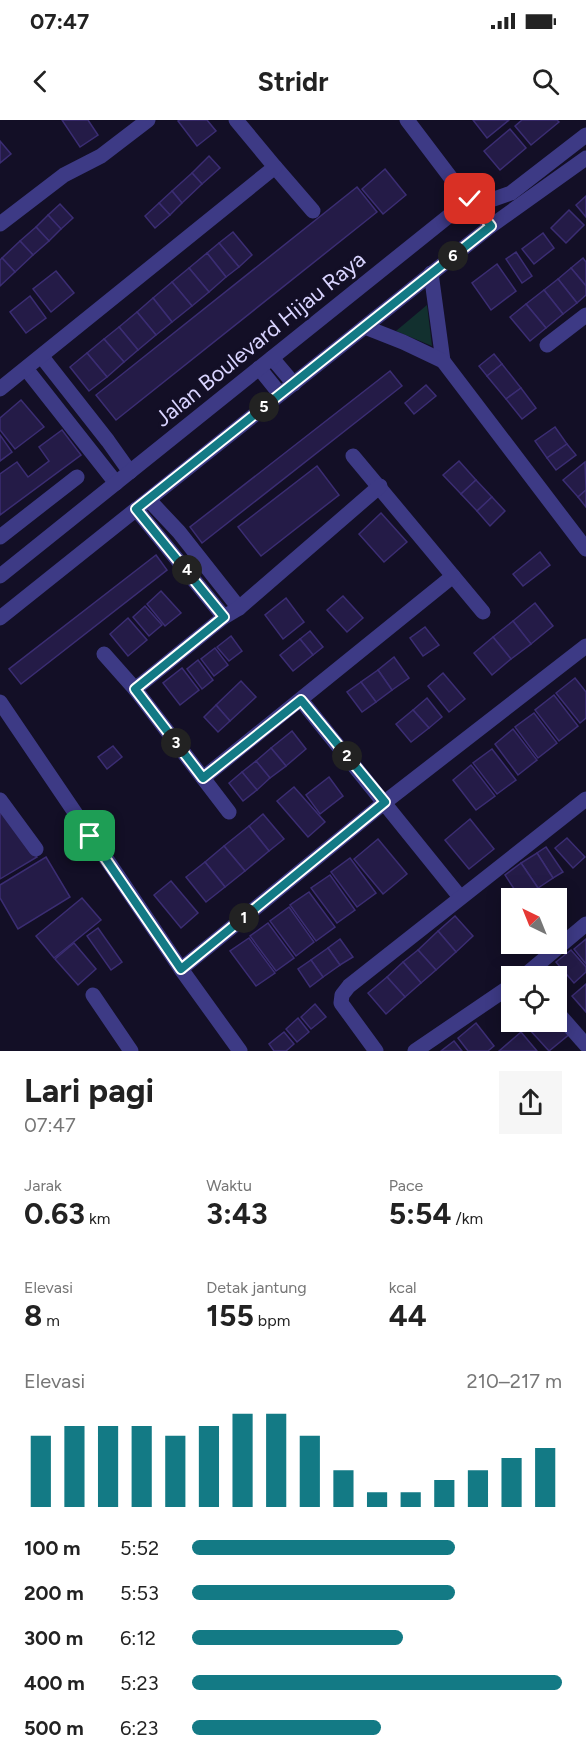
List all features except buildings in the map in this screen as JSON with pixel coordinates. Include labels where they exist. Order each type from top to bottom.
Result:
[{"type":"street","points":[[0,224],[64,175],[101,156],[148,120]]},
{"type":"street","points":[[236,120],[313,211]]},
{"type":"street","points":[[407,120],[457,186],[491,226]]},
{"type":"street","points":[[470,199],[494,199],[511,192],[586,135]]},
{"type":"street","points":[[0,618],[431,273],[491,226],[586,158]]},
{"type":"street","points":[[0,389],[27,370],[275,167]]},
{"type":"street","name":"Jalan Boulevard Hijau Raya","points":[[0,576],[470,199]]},
{"type":"street","points":[[431,273],[442,361]]},
{"type":"street","points":[[547,345],[585,318]]},
{"type":"street","points":[[365,327],[442,361],[586,549]]},
{"type":"street","points":[[42,357],[130,472]]},
{"type":"street","points":[[272,358],[294,384]]},
{"type":"street","points":[[259,368],[280,394]]},
{"type":"street","points":[[27,370],[116,483]]},
{"type":"street","points":[[63,416],[79,403]]},
{"type":"street","points":[[353,456],[483,612]]},
{"type":"street","points":[[0,537],[77,477]]},
{"type":"street","points":[[135,689],[224,617],[239,608],[380,486]]},
{"type":"street","points":[[143,504],[179,532],[239,608]]},
{"type":"street","points":[[143,504],[224,617]]},
{"type":"street","points":[[203,778],[453,576]]},
{"type":"street","points":[[181,969],[385,802],[586,646]]},
{"type":"street","points":[[104,654],[135,689],[229,812]]},
{"type":"street","points":[[301,700],[460,897]]},
{"type":"street","points":[[0,702],[181,969],[240,1051]]},
{"type":"street","points":[[376,1051],[341,1003],[342,995],[349,986],[586,799]]},
{"type":"street","points":[[0,800],[36,849]]},
{"type":"street","points":[[537,966],[586,924]]},
{"type":"street","points":[[415,1051],[501,992]]},
{"type":"street","points":[[93,995],[131,1051]]},
{"type":"street","points":[[567,1023],[586,1045]]},
{"type":"green space","points":[[427,305],[432,346],[396,331]]},
{"type":"route","points":[[90,836],[181,969],[385,802],[301,700],[203,778],[135,689],[224,617],[136,509],[491,226],[470,199]]}]
